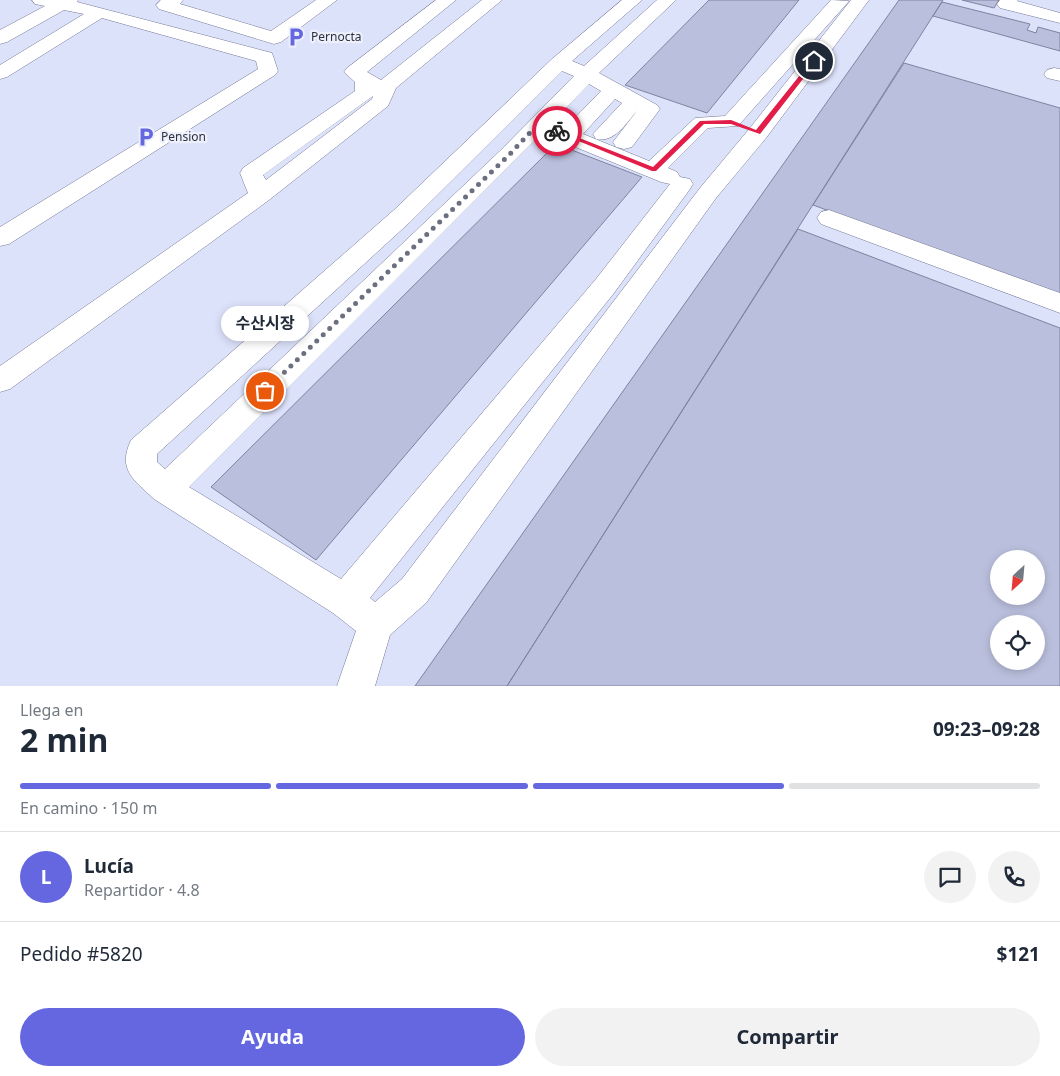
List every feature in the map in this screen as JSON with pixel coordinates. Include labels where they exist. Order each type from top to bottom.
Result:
[{"type":"street","points":[[0,238],[268,71],[265,57],[65,2],[41,0]]},
{"type":"street","points":[[174,0],[165,5],[274,38],[328,0]]},
{"type":"street","points":[[0,381],[262,194],[381,102],[376,83],[354,72],[447,0]]},
{"type":"street","points":[[376,83],[493,0]]},
{"type":"street","points":[[376,624],[345,601],[164,489],[141,467],[142,449],[402,216],[559,64],[633,0]]},
{"type":"street","points":[[164,489],[509,155],[587,74],[667,0]]},
{"type":"street","points":[[731,122],[841,0]]},
{"type":"street","points":[[345,601],[605,286],[695,188],[758,133],[860,0]]},
{"type":"street","points":[[1009,0],[1006,4],[1060,18]]},
{"type":"street","points":[[1050,0],[1060,2]]},
{"type":"street","points":[[0,38],[65,2]]},
{"type":"street","points":[[0,73],[100,12]]},
{"type":"street","points":[[559,64],[587,74],[650,109],[624,142]]},
{"type":"street","points":[[569,136],[613,90]]},
{"type":"street","points":[[604,134],[635,101]]},
{"type":"street","points":[[654,170],[702,122],[731,122],[758,133]]},
{"type":"street","points":[[539,123],[695,188]]},
{"type":"street","points":[[356,686],[376,624],[414,591],[695,188]]},
{"type":"street","points":[[829,218],[1060,303]]},
{"type":"building","points":[[709,0],[799,0],[707,113],[625,85]]},
{"type":"building","points":[[899,0],[943,0],[507,686],[415,686]]},
{"type":"building","points":[[962,0],[999,0],[994,8]]},
{"type":"building","points":[[942,2],[1030,24],[1027,30],[1036,33],[1038,27],[1060,33],[1060,51],[933,16]]},
{"type":"building","points":[[904,63],[1060,108],[1060,295],[813,205]]},
{"type":"building","points":[[556,144],[642,177],[316,560],[211,487]]},
{"type":"building","points":[[798,229],[1060,328],[1060,686],[507,686]]},
{"type":"way so far","points":[[265,391],[509,155],[539,123],[557,131]]},
{"type":"place","name":"Pernocta","points":[[296,37]]},
{"type":"place","name":"Pension","points":[[146,137]]},
{"type":"place","name":"수산시장","points":[[265,391]]},
{"type":"route","points":[[557,131],[654,170],[702,122],[731,122],[758,133],[814,61]]}]
